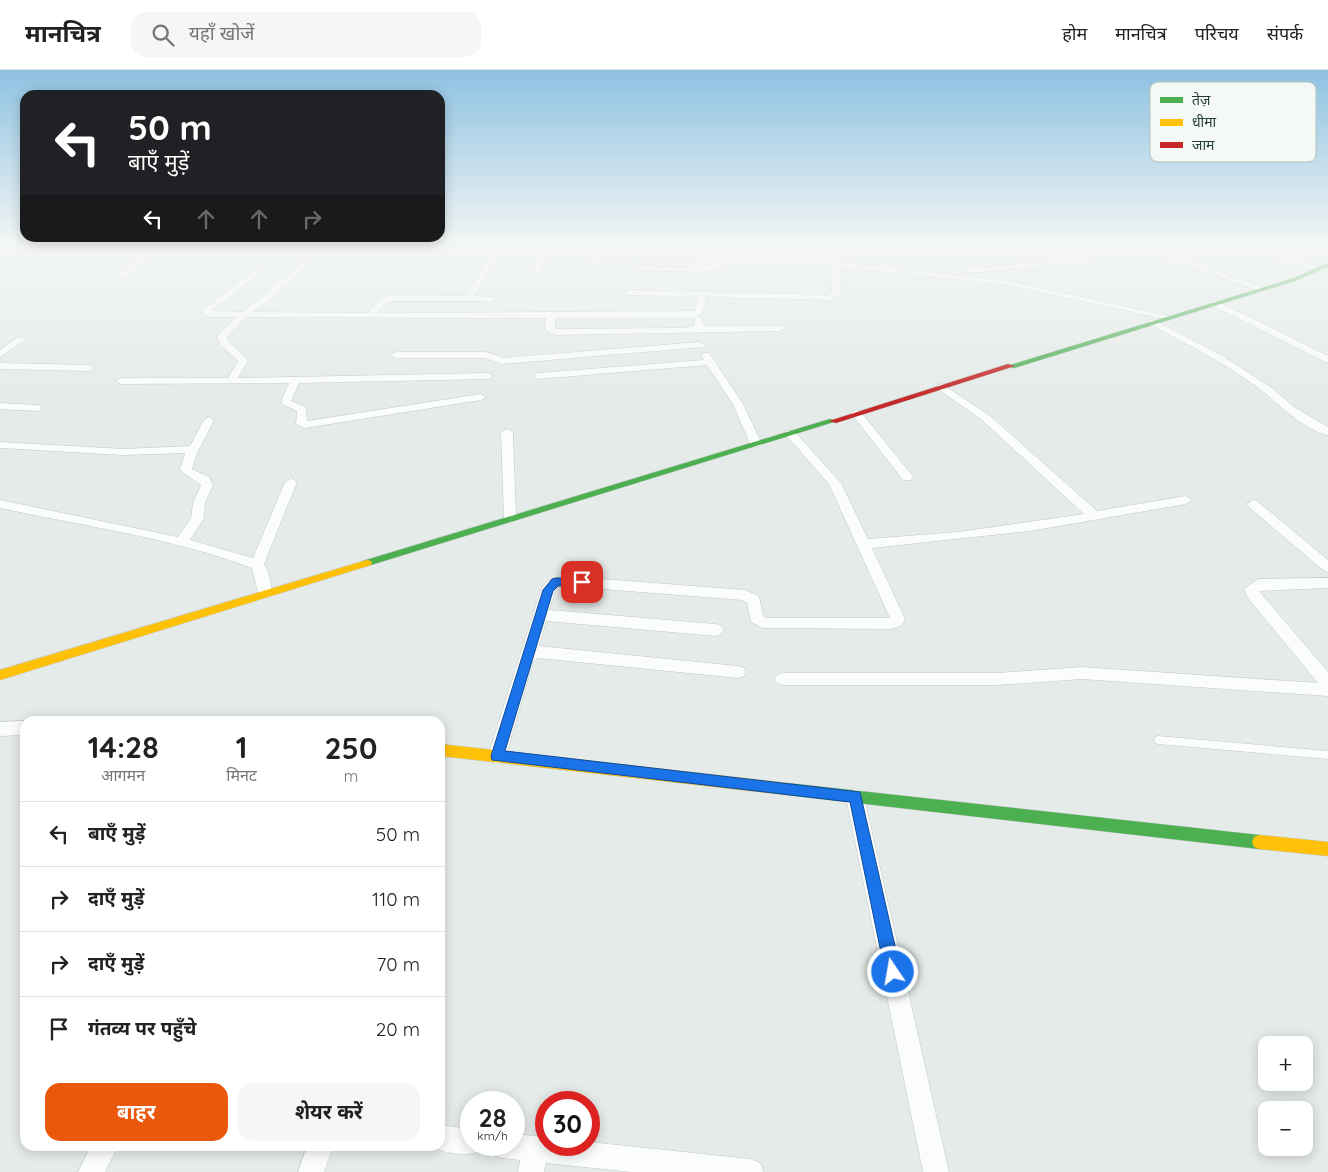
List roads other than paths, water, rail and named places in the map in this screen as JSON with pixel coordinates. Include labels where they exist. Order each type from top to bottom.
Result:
[{"type":"main road","points":[[0,675],[856,414],[1234,296]]},
{"type":"main road","points":[[445,751],[1328,849]]},
{"type":"street","points":[[225,296],[205,312],[370,316],[698,314]]},
{"type":"street","points":[[234,380],[232,379],[243,360],[224,342],[222,336],[243,314],[269,296]]},
{"type":"street","points":[[702,296],[698,314],[700,345],[738,404],[756,444]]},
{"type":"street","points":[[778,296],[828,298],[831,296]]},
{"type":"street","points":[[1071,296],[1168,317]]},
{"type":"street","points":[[370,316],[382,302],[390,298],[491,299]]},
{"type":"street","points":[[1214,303],[1328,360]]},
{"type":"street","points":[[551,316],[550,330],[554,332],[780,328]]},
{"type":"street","points":[[1152,322],[1218,357],[1265,388],[1290,409],[1328,432]]},
{"type":"street","points":[[0,354],[22,339]]},
{"type":"street","points":[[396,355],[486,355],[502,361],[700,345]]},
{"type":"street","points":[[1313,351],[1328,354]]},
{"type":"street","points":[[538,376],[710,362]]},
{"type":"street","points":[[0,366],[89,368]]},
{"type":"street","points":[[121,381],[488,376]]},
{"type":"street","points":[[296,379],[286,401],[290,406],[300,408],[302,424],[305,425],[481,396]]},
{"type":"street","points":[[942,387],[986,418],[1094,516]]},
{"type":"street","points":[[0,406],[38,408]]},
{"type":"street","points":[[856,414],[906,477]]},
{"type":"street","points":[[181,542],[200,515],[201,508],[199,503],[207,485],[205,480],[186,470],[193,450],[210,420]]},
{"type":"street","points":[[507,432],[510,519]]},
{"type":"street","points":[[497,756],[551,585],[563,580],[745,595],[754,600],[756,618],[764,623],[890,624],[896,622],[898,619],[896,612],[862,544],[835,483],[790,434]]},
{"type":"street","points":[[0,445],[122,452],[193,450]]},
{"type":"street","points":[[257,565],[291,482]]},
{"type":"street","points":[[862,544],[958,536],[1186,500]]},
{"type":"street","points":[[0,504],[181,542],[257,565],[261,570],[264,593]]},
{"type":"street","points":[[1253,504],[1328,567]]},
{"type":"street","points":[[1328,583],[1258,584],[1251,589],[1253,594],[1328,683]]},
{"type":"street","points":[[541,615],[716,630]]},
{"type":"street","points":[[529,655],[537,652],[738,672]]},
{"type":"street","points":[[783,679],[997,679],[1082,673],[1328,690]]},
{"type":"street","points":[[0,729],[20,728]]},
{"type":"street","points":[[855,797],[936,1172]]},
{"type":"street","points":[[445,1139],[460,1141]]},
{"type":"street","points":[[90,1172],[102,1151]]},
{"type":"street","points":[[311,1172],[318,1151]]},
{"type":"street","points":[[533,1160],[751,1172]]},
{"type":"lane","points":[[1158,740],[1328,754]]}]
